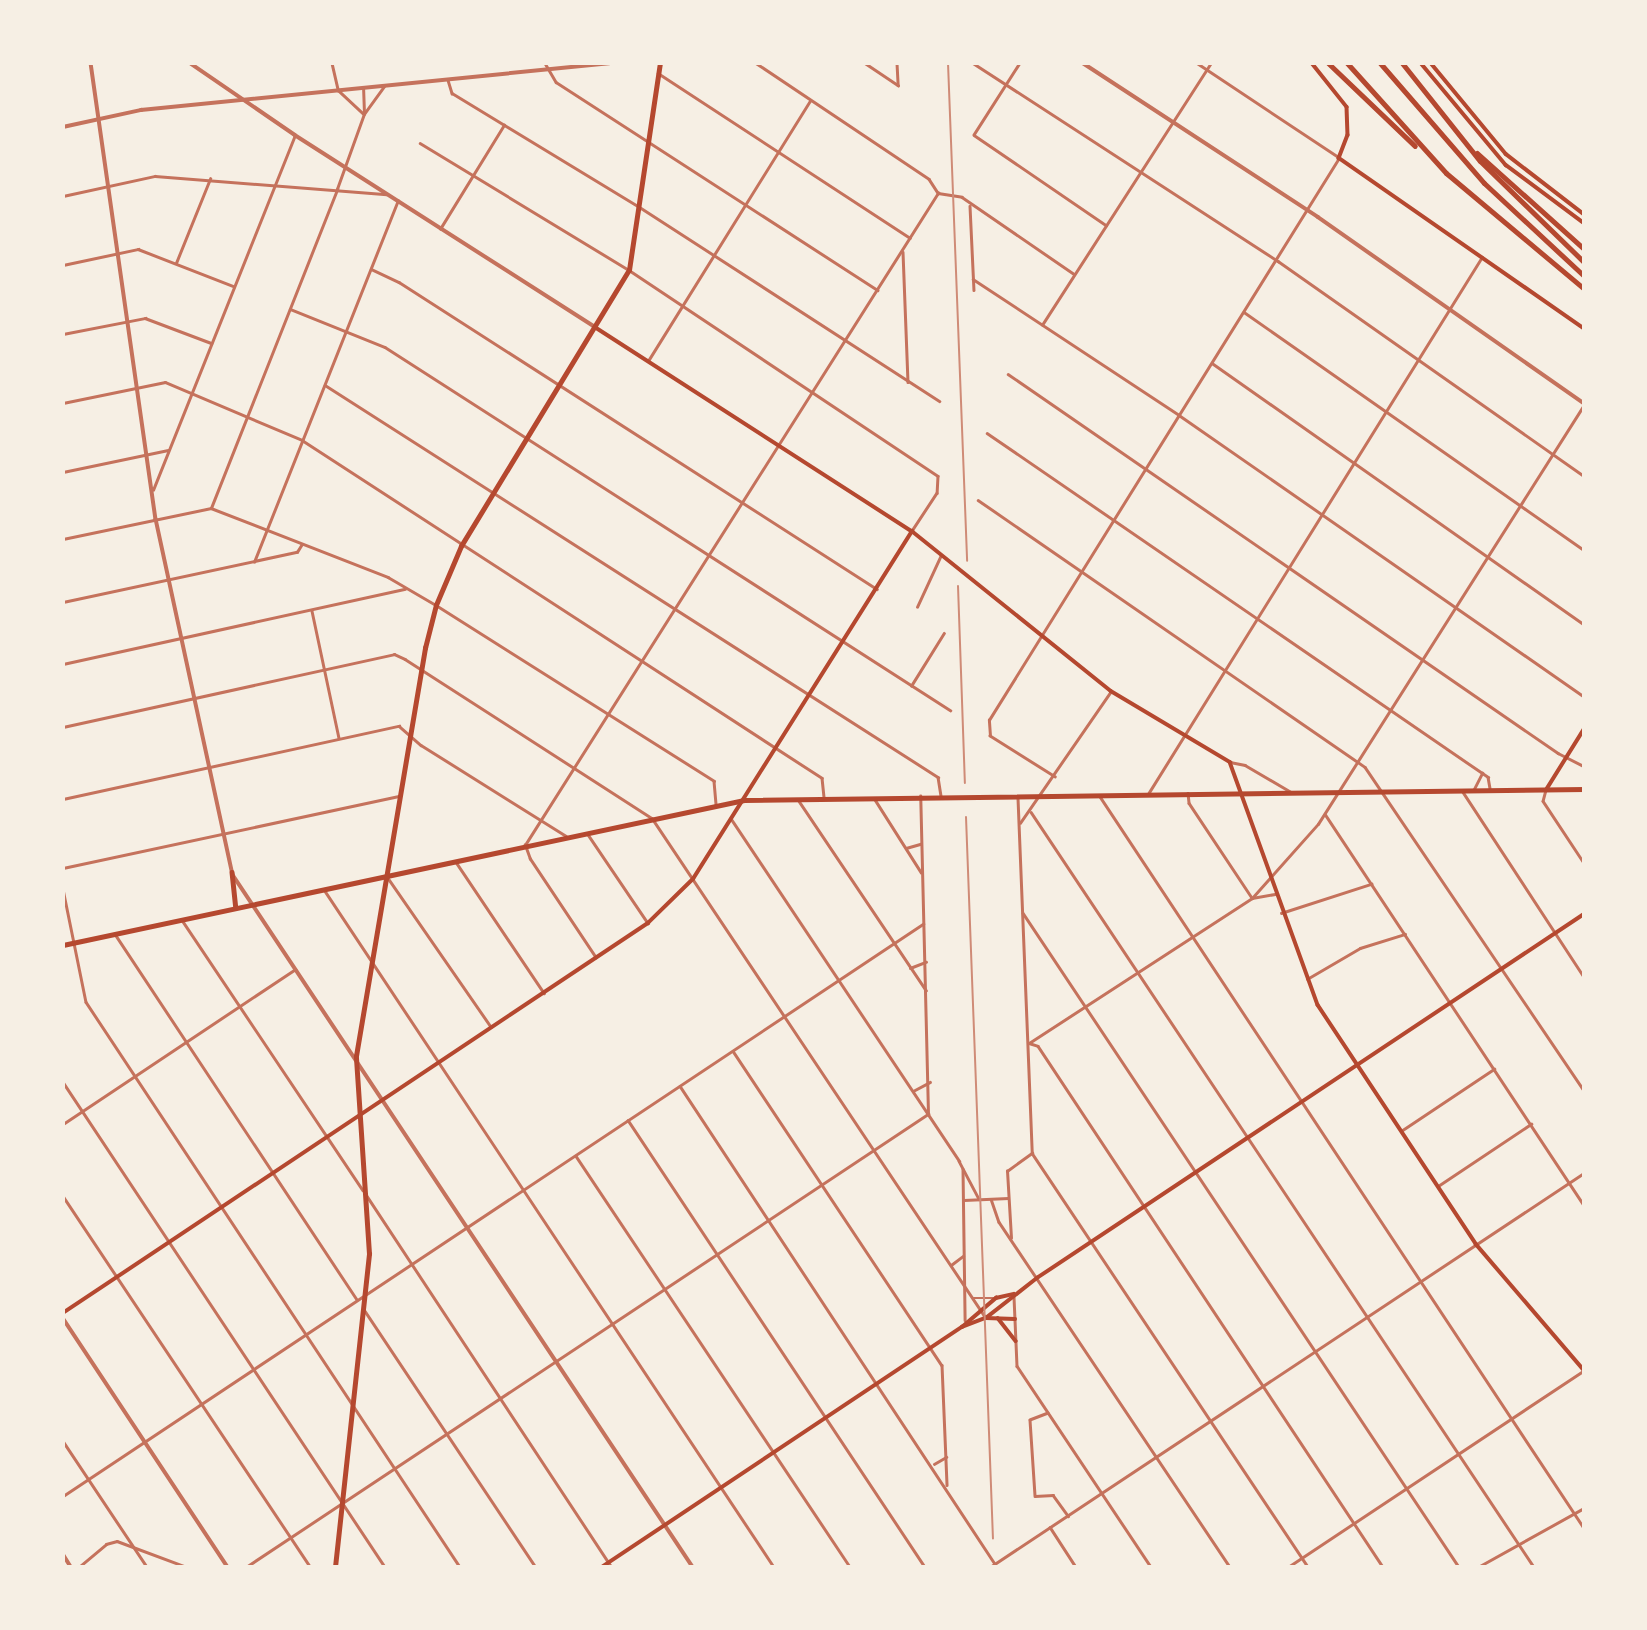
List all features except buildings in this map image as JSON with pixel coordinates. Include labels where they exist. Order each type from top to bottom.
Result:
[{"type":"highway","points":[[1328,63],[1439,166],[1584,289]]},
{"type":"highway","points":[[1347,63],[1439,166]]},
{"type":"highway","points":[[1380,63],[1484,183],[1584,276]]},
{"type":"highway","points":[[1402,63],[1461,139],[1584,262]]},
{"type":"highway","points":[[1461,139],[1584,249]]},
{"type":"main road","points":[[335,1567],[367,1294],[368,1197],[359,1117],[356,1056],[421,670],[436,605],[461,546],[629,270],[660,63]]},
{"type":"main road","points":[[1312,63],[1347,107],[1349,128],[1339,158],[1584,328]]},
{"type":"main road","points":[[1421,63],[1486,144],[1525,182],[1584,223]]},
{"type":"main road","points":[[1431,63],[1480,125],[1530,176],[1584,214]]},
{"type":"main road","points":[[1525,182],[1530,176]]},
{"type":"main road","points":[[595,327],[912,531],[1111,691],[1230,762],[1244,793],[1275,894],[1318,1005],[1476,1244],[1584,1370]]},
{"type":"main road","points":[[63,1313],[648,923],[693,879],[912,531]]},
{"type":"main road","points":[[1546,790],[1584,729]]},
{"type":"main road","points":[[63,945],[744,800],[1584,789]]},
{"type":"main road","points":[[232,872],[236,908]]},
{"type":"main road","points":[[602,1567],[610,1565],[665,1525],[962,1327],[986,1318],[1014,1294],[1091,1241],[1584,914]]},
{"type":"main road","points":[[962,1327],[965,1320],[996,1298],[1014,1294]]},
{"type":"main road","points":[[986,1318],[1015,1319]]},
{"type":"main road","points":[[999,1318],[1016,1341]]},
{"type":"street","points":[[91,63],[156,519],[232,872],[693,1567]]},
{"type":"street","points":[[190,63],[242,101],[595,327]]},
{"type":"street","points":[[332,63],[338,90],[364,114]]},
{"type":"street","points":[[545,63],[546,69],[556,82],[878,290]]},
{"type":"street","points":[[63,127],[141,110],[608,63]]},
{"type":"street","points":[[756,63],[929,179],[938,193]]},
{"type":"street","points":[[865,63],[898,85],[897,63]]},
{"type":"street","points":[[973,63],[1278,261],[1584,476]]},
{"type":"street","points":[[1020,63],[975,135],[1106,225]]},
{"type":"street","points":[[1029,1043],[1087,1008],[1252,898],[1325,814],[1584,404],[1308,210],[1083,63]]},
{"type":"street","points":[[1055,777],[990,736],[988,727],[993,711],[1278,261],[1339,158],[1196,63]]},
{"type":"street","points":[[1042,325],[1210,63]]},
{"type":"street","points":[[658,73],[910,238]]},
{"type":"street","points":[[448,80],[452,93],[638,206],[939,401]]},
{"type":"street","points":[[211,508],[364,114],[384,86]]},
{"type":"street","points":[[363,88],[364,114]]},
{"type":"street","points":[[648,361],[810,101]]},
{"type":"street","points":[[440,229],[504,125]]},
{"type":"street","points":[[152,491],[295,135]]},
{"type":"street","points":[[420,143],[629,270],[938,476],[937,493],[912,531]]},
{"type":"street","points":[[63,196],[155,176],[275,183],[386,194]]},
{"type":"street","points":[[176,263],[210,179]]},
{"type":"street","points":[[938,193],[951,192],[1074,274]]},
{"type":"street","points":[[596,958],[530,859],[525,845],[781,447],[938,193]]},
{"type":"street","points":[[254,562],[398,201]]},
{"type":"street","points":[[970,205],[974,290]]},
{"type":"street","points":[[63,265],[138,249],[233,286]]},
{"type":"street","points":[[903,249],[908,382]]},
{"type":"street","points":[[1148,794],[1482,257]]},
{"type":"street","points":[[371,269],[399,282],[877,589]]},
{"type":"street","points":[[973,279],[1179,415],[1584,696]]},
{"type":"street","points":[[290,309],[385,347],[950,710]]},
{"type":"street","points":[[1244,312],[1584,550]]},
{"type":"street","points":[[63,334],[145,318],[211,342]]},
{"type":"street","points":[[1212,363],[1584,624]]},
{"type":"street","points":[[1008,374],[1147,466],[1566,757],[1584,766]]},
{"type":"street","points":[[63,403],[165,382],[302,440],[821,778],[824,798]]},
{"type":"street","points":[[325,385],[938,777],[941,796]]},
{"type":"street","points":[[987,433],[1115,518],[1488,777],[1490,790]]},
{"type":"street","points":[[63,472],[168,450]]},
{"type":"street","points":[[978,500],[1083,569],[1359,762],[1385,791],[1584,1091]]},
{"type":"street","points":[[63,539],[211,508],[388,577],[714,781],[716,805]]},
{"type":"street","points":[[63,602],[297,552],[302,544]]},
{"type":"street","points":[[917,607],[941,555]]},
{"type":"street","points":[[63,664],[406,589]]},
{"type":"street","points":[[312,611],[340,738]]},
{"type":"street","points":[[911,686],[944,633]]},
{"type":"street","points":[[63,727],[394,654],[421,670],[652,818],[986,1318]]},
{"type":"street","points":[[1020,823],[1043,795],[1111,691]]},
{"type":"street","points":[[63,799],[399,726],[566,836]]},
{"type":"street","points":[[1230,762],[1245,765],[1292,792]]},
{"type":"street","points":[[1473,790],[1482,773]]},
{"type":"street","points":[[1462,790],[1584,977]]},
{"type":"street","points":[[1546,790],[1543,801],[1584,863]]},
{"type":"street","points":[[1188,793],[1189,803],[1252,898]]},
{"type":"street","points":[[1099,794],[1584,1528]]},
{"type":"street","points":[[1018,795],[1032,1153],[1308,1567]]},
{"type":"street","points":[[63,868],[399,796]]},
{"type":"street","points":[[920,796],[930,1082],[928,1114]]},
{"type":"street","points":[[873,797],[922,872]]},
{"type":"street","points":[[797,798],[927,992]]},
{"type":"street","points":[[1031,812],[1534,1567]]},
{"type":"street","points":[[1325,814],[1584,1205]]},
{"type":"street","points":[[732,820],[962,1166],[979,1199]]},
{"type":"street","points":[[587,832],[648,923]]},
{"type":"street","points":[[906,848],[921,844]]},
{"type":"street","points":[[454,860],[544,993]]},
{"type":"street","points":[[385,876],[397,887],[491,1028]]},
{"type":"street","points":[[1282,913],[1371,884]]},
{"type":"street","points":[[63,889],[86,1002],[460,1567]]},
{"type":"street","points":[[323,889],[774,1567]]},
{"type":"street","points":[[1252,898],[1275,894]]},
{"type":"street","points":[[1023,913],[1459,1567]]},
{"type":"street","points":[[181,920],[368,1197],[610,1565]]},
{"type":"street","points":[[63,1496],[925,923]]},
{"type":"street","points":[[116,934],[358,1300]]},
{"type":"street","points":[[1307,979],[1360,948],[1405,934]]},
{"type":"street","points":[[910,968],[926,962]]},
{"type":"street","points":[[63,1124],[296,969]]},
{"type":"street","points":[[1029,1043],[1038,1046],[1383,1567]]},
{"type":"street","points":[[733,1051],[942,1365],[947,1486]]},
{"type":"street","points":[[1401,1130],[1494,1069]]},
{"type":"street","points":[[63,1082],[385,1567]]},
{"type":"street","points":[[913,1091],[930,1082]]},
{"type":"street","points":[[680,1086],[947,1486],[996,1565]]},
{"type":"street","points":[[246,1567],[928,1114]]},
{"type":"street","points":[[628,1120],[925,1567]]},
{"type":"street","points":[[1438,1186],[1531,1124]]},
{"type":"street","points":[[1011,1238],[1007,1171],[1032,1153]]},
{"type":"street","points":[[576,1155],[850,1567]]},
{"type":"street","points":[[962,1166],[965,1320]]},
{"type":"street","points":[[990,1567],[1584,1173]]},
{"type":"street","points":[[63,1196],[310,1567]]},
{"type":"street","points":[[964,1200],[1008,1198]]},
{"type":"street","points":[[992,1199],[999,1222],[1230,1567]]},
{"type":"street","points":[[951,1265],[963,1256]]},
{"type":"street","points":[[1014,1294],[1017,1366],[1151,1567]]},
{"type":"street","points":[[973,1298],[996,1298]]},
{"type":"street","points":[[365,1311],[536,1567]]},
{"type":"street","points":[[63,1318],[228,1567]]},
{"type":"street","points":[[1288,1567],[1584,1370]]},
{"type":"street","points":[[1048,1413],[1030,1420],[1035,1496],[1053,1495],[1068,1516]]},
{"type":"street","points":[[63,1441],[147,1567]]},
{"type":"street","points":[[933,1465],[946,1457]]},
{"type":"street","points":[[1478,1567],[1584,1508]]},
{"type":"street","points":[[1050,1527],[1076,1567]]},
{"type":"street","points":[[79,1567],[106,1544],[132,1544],[187,1567]]},
{"type":"street","points":[[63,1554],[71,1567]]},
{"type":"railway","points":[[948,63],[967,561]]},
{"type":"railway","points":[[958,586],[965,783]]},
{"type":"railway","points":[[966,817],[993,1538]]}]
